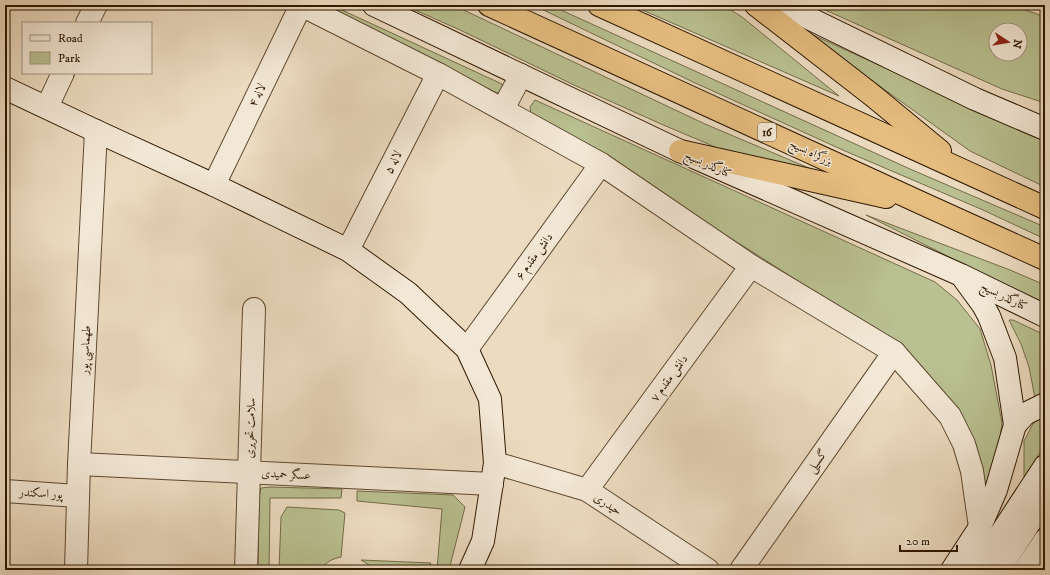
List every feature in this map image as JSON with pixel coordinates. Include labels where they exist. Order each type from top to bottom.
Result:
[{"type":"highway","name":"بزرگراه بسیج","points":[[489,5],[1045,259]]},
{"type":"highway","points":[[599,5],[1045,208]]},
{"type":"highway","points":[[756,5],[872,95],[962,170]]},
{"type":"highway","points":[[680,152],[930,207]]},
{"type":"street","points":[[88,22],[96,5]]},
{"type":"street","points":[[301,5],[438,74],[601,164],[751,266],[894,352],[950,416],[964,444],[972,471],[980,527]]},
{"type":"street","name":"لاله ۴","points":[[214,185],[301,5]]},
{"type":"street","name":"کنارگذر بسیج","points":[[374,5],[680,152],[961,275],[1045,316]]},
{"type":"street","points":[[782,5],[975,99],[1045,129]]},
{"type":"street","points":[[47,107],[63,74]]},
{"type":"street","name":"لاله ۵","points":[[348,250],[438,74]]},
{"type":"street","points":[[503,109],[521,75]]},
{"type":"street","points":[[5,88],[214,185],[348,250],[408,293],[467,349],[490,398],[494,474],[483,541],[470,570]]},
{"type":"street","name":"طهماسبی پور","points":[[76,570],[79,464],[96,131]]},
{"type":"street","name":"دانش مقدم ۶","points":[[467,349],[601,164]]},
{"type":"street","name":"دانش مقدم ۷","points":[[587,490],[751,266]]},
{"type":"street","points":[[952,570],[980,527],[996,490],[1015,425],[1005,358],[998,337],[984,304],[961,275]]},
{"type":"street","name":"سلامت تحریری","points":[[246,570],[254,309]]},
{"type":"street","name":"گسیلی","points":[[741,570],[894,352]]},
{"type":"street","points":[[1015,425],[1025,414],[1045,404]]},
{"type":"street","name":"عسگر حمیدی","points":[[79,464],[249,472],[494,474]]},
{"type":"street","points":[[977,570],[1042,471]]},
{"type":"street","name":"حیدری","points":[[494,474],[587,490],[708,570]]},
{"type":"street","name":"پور اسکندر","points":[[5,491],[78,496]]},
{"type":"street","points":[[999,570],[1045,499]]},
{"type":"street","points":[[1025,570],[1045,540]]},
{"type":"green space","points":[[322,5],[331,5],[502,84],[503,90],[497,93]]},
{"type":"green space","points":[[404,5],[453,5],[705,124],[816,171],[734,155],[574,85],[460,30]]},
{"type":"green space","points":[[533,5],[550,5],[910,169],[1045,227],[1045,239],[983,210],[845,151],[693,82]]},
{"type":"green space","points":[[631,5],[723,5],[742,17],[839,96]]},
{"type":"green space","points":[[814,5],[1012,5],[1045,17],[1045,103],[1002,89]]},
{"type":"green space","points":[[800,29],[1045,141],[1045,187],[970,151]]},
{"type":"green space","points":[[535,100],[935,282],[957,300],[980,329],[991,365],[1002,423],[996,469],[985,504],[978,464],[860,322],[756,254],[531,115],[530,107]]},
{"type":"green space","points":[[866,215],[1010,270],[1045,285],[1045,303],[973,269]]},
{"type":"green space","points":[[1009,320],[1013,320],[1045,335],[1045,396],[1035,398],[1029,367],[1021,344]]},
{"type":"green space","points":[[1045,417],[1045,445],[1024,477],[1024,441],[1034,422]]},
{"type":"green space","points":[[261,488],[342,489],[341,498],[270,498],[269,570],[258,570],[259,498]]},
{"type":"green space","points":[[357,491],[453,495],[465,507],[449,570],[437,570],[442,509],[357,501]]},
{"type":"green space","points":[[287,507],[339,510],[345,513],[341,557],[329,561],[320,570],[279,570],[281,517]]},
{"type":"green space","points":[[361,560],[431,563],[429,570],[373,570],[369,565]]}]
